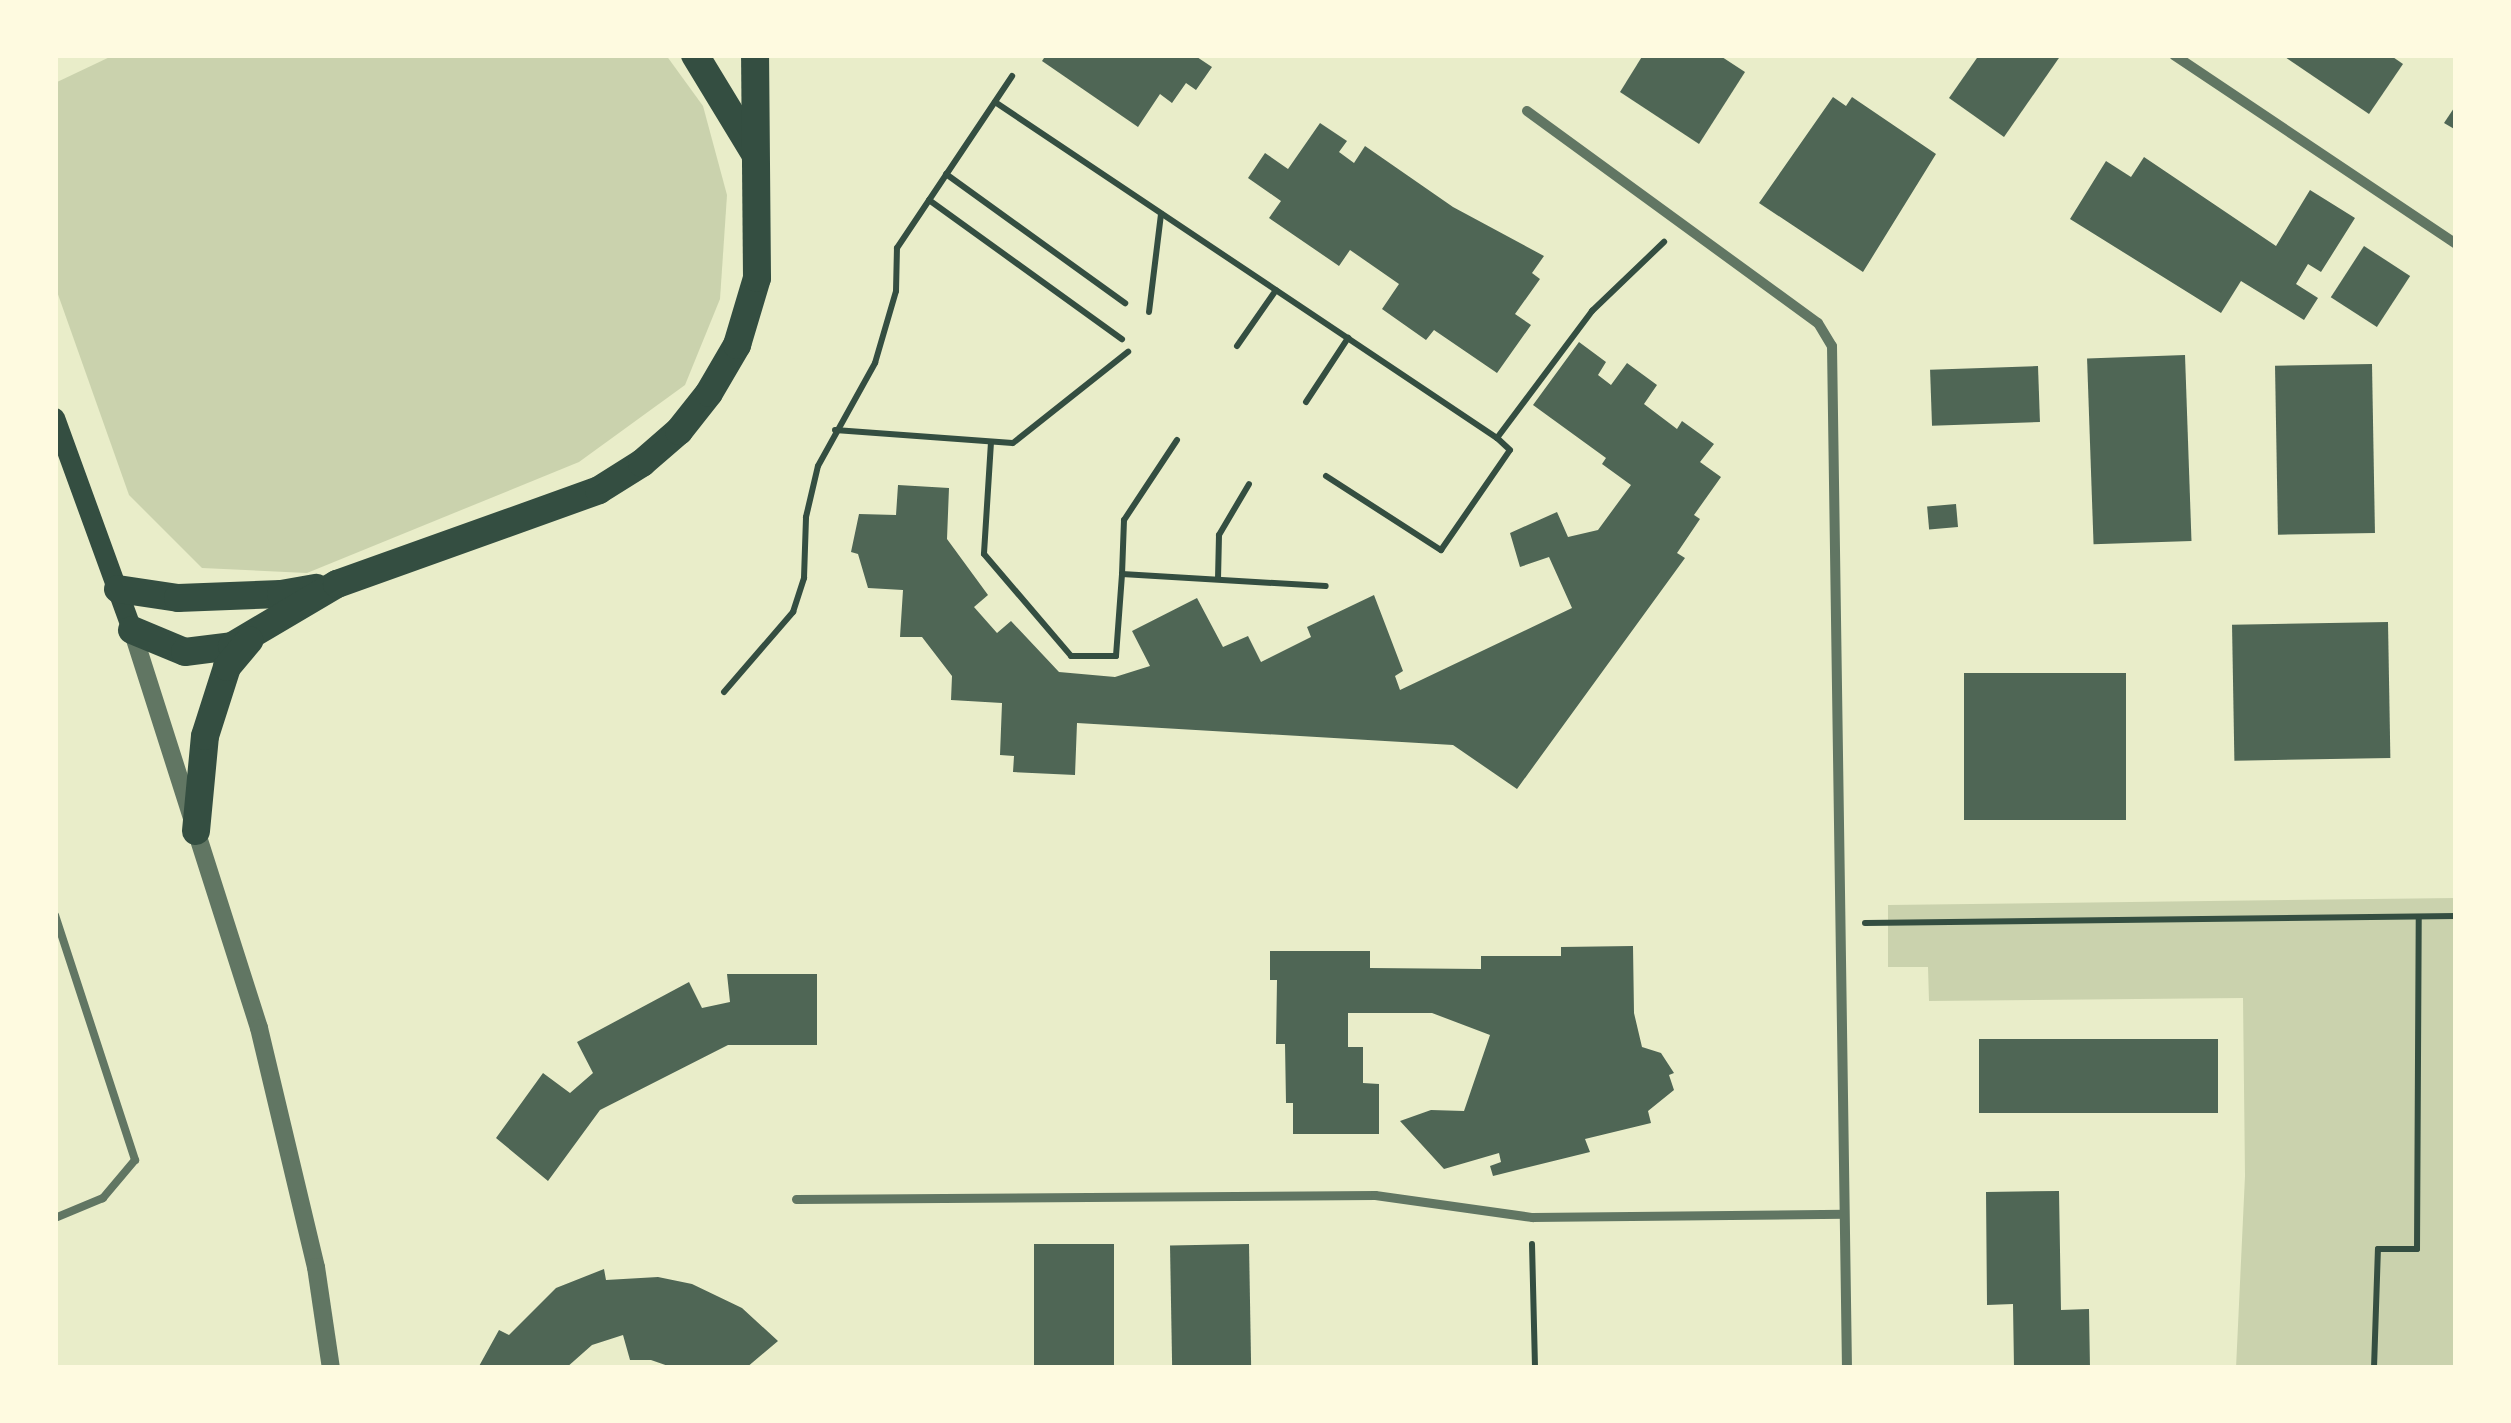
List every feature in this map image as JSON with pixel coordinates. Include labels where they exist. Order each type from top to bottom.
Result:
[{"type":"highway","points":[[695,55],[756,154]]},
{"type":"highway","points":[[132,630],[185,652],[206,652],[251,638],[337,584],[598,490],[642,463],[679,432],[709,394],[736,345],[750,308],[760,248],[756,55]]},
{"type":"highway","points":[[118,589],[178,598],[337,584]]},
{"type":"highway","points":[[196,831],[211,717],[228,668],[251,638]]},
{"type":"main road","points":[[55,418],[132,630]]},
{"type":"street","points":[[2174,55],[2456,244]]},
{"type":"street","points":[[1527,110],[1818,323],[1832,346],[1847,1368]]},
{"type":"street","points":[[132,630],[260,1028],[316,1267],[330,1368]]},
{"type":"street","points":[[796,1199],[1376,1195],[1532,1217],[1844,1214]]},
{"type":"lane","points":[[55,915],[135,1160],[102,1198],[55,1218]]},
{"type":"path","points":[[724,692],[793,612],[804,578],[810,500],[818,466],[834,430],[875,363],[896,291],[897,248],[1012,76]]},
{"type":"path","points":[[994,102],[1510,450],[1440,550],[1326,476]]},
{"type":"path","points":[[946,174],[1126,304]]},
{"type":"path","points":[[929,200],[1122,338]]},
{"type":"path","points":[[1149,312],[1161,213]]},
{"type":"path","points":[[1497,438],[1592,311],[1683,224]]},
{"type":"path","points":[[1237,346],[1276,290]]},
{"type":"path","points":[[1306,402],[1348,338]]},
{"type":"path","points":[[834,430],[1013,443],[1128,352]]},
{"type":"path","points":[[991,442],[984,554],[1071,656],[1116,656],[1124,520],[1177,440]]},
{"type":"path","points":[[1218,579],[1219,536],[1250,484]]},
{"type":"path","points":[[1122,574],[1326,586]]},
{"type":"path","points":[[1838,924],[2456,916]]},
{"type":"path","points":[[2374,1368],[2378,1250],[2417,1249],[2419,917]]},
{"type":"path","points":[[1532,1217],[1535,1368]]},
{"type":"green space","points":[[114,55],[666,55],[703,106],[727,195],[720,299],[685,385],[579,462],[307,573],[202,568],[129,495],[55,286],[55,83]]},
{"type":"green space","points":[[2456,898],[2456,1368],[2236,1368],[2245,1176],[2243,998],[1929,1001],[1928,967],[1888,967],[1888,905]]},
{"type":"building","points":[[1046,55],[1194,55],[1212,67],[1196,90],[1186,83],[1172,103],[1160,94],[1138,127],[1042,61]]},
{"type":"building","points":[[1643,55],[1719,55],[1745,72],[1699,144],[1620,92]]},
{"type":"building","points":[[1979,55],[2061,55],[2004,137],[1949,98]]},
{"type":"building","points":[[2282,55],[2390,55],[2403,64],[2369,114]]},
{"type":"building","points":[[1833,97],[1846,106],[1852,97],[1936,154],[1863,272],[1759,203]]},
{"type":"building","points":[[2456,105],[2456,130],[2444,123]]},
{"type":"building","points":[[1320,123],[1347,141],[1339,152],[1354,163],[1365,146],[1453,207],[1544,256],[1532,273],[1540,279],[1515,314],[1531,325],[1497,373],[1434,330],[1426,340],[1382,309],[1399,284],[1350,250],[1339,266],[1269,218],[1281,201],[1248,178],[1265,153],[1288,169]]},
{"type":"building","points":[[2144,157],[2276,246],[2310,190],[2355,218],[2321,272],[2308,264],[2296,284],[2318,298],[2304,320],[2241,281],[2221,313],[2070,219],[2106,161],[2131,177]]},
{"type":"building","points":[[2364,246],[2410,276],[2377,327],[2331,297]]},
{"type":"building","points":[[1579,342],[1606,362],[1598,375],[1611,385],[1627,363],[1657,385],[1644,404],[1677,429],[1682,421],[1714,444],[1700,462],[1721,477],[1694,515],[1700,519],[1677,553],[1685,558],[1517,789],[1453,745],[1077,723],[1075,775],[1013,772],[1014,756],[1000,755],[1002,703],[951,700],[952,676],[922,637],[900,637],[903,590],[868,588],[858,554],[851,552],[859,514],[896,515],[898,485],[949,488],[947,539],[988,595],[974,607],[997,633],[1011,621],[1059,672],[1115,677],[1150,666],[1132,631],[1197,598],[1223,647],[1248,636],[1261,662],[1311,637],[1307,627],[1374,595],[1403,671],[1395,676],[1400,690],[1572,608],[1549,557],[1520,567],[1510,533],[1557,512],[1568,537],[1598,530],[1631,485],[1602,464],[1606,458],[1533,405]]},
{"type":"building","points":[[2185,355],[2191,541],[2094,544],[2087,358]]},
{"type":"building","points":[[2372,364],[2375,533],[2278,535],[2275,366]]},
{"type":"building","points":[[2038,366],[2040,422],[1932,426],[1930,370]]},
{"type":"building","points":[[1956,504],[1958,527],[1929,529],[1927,507]]},
{"type":"building","points":[[2388,622],[2390,758],[2234,761],[2232,625]]},
{"type":"building","points":[[1964,673],[2126,673],[2126,820],[1964,820]]},
{"type":"building","points":[[1633,946],[1634,1013],[1642,1047],[1661,1053],[1674,1073],[1669,1075],[1674,1090],[1648,1111],[1651,1123],[1585,1139],[1590,1152],[1493,1176],[1490,1166],[1501,1162],[1499,1153],[1444,1169],[1400,1121],[1431,1110],[1464,1111],[1490,1035],[1432,1013],[1348,1013],[1348,1047],[1363,1047],[1363,1083],[1379,1084],[1379,1134],[1293,1134],[1293,1103],[1286,1103],[1285,1044],[1276,1044],[1277,980],[1270,980],[1270,951],[1370,951],[1370,968],[1481,969],[1481,956],[1561,956],[1561,947]]},
{"type":"building","points":[[727,974],[817,974],[817,1045],[728,1045],[600,1110],[548,1181],[496,1138],[543,1073],[570,1093],[593,1073],[577,1042],[689,982],[702,1008],[730,1002]]},
{"type":"building","points":[[1979,1039],[2218,1039],[2218,1113],[1979,1113]]},
{"type":"building","points":[[2059,1191],[2061,1310],[2089,1309],[2090,1368],[2014,1368],[2013,1304],[1987,1305],[1986,1192]]},
{"type":"building","points":[[1034,1244],[1114,1244],[1114,1368],[1034,1368]]},
{"type":"building","points":[[1249,1244],[1251,1368],[1172,1368],[1170,1245]]},
{"type":"building","points":[[604,1269],[606,1280],[658,1277],[692,1284],[742,1308],[778,1341],[746,1368],[674,1368],[651,1360],[630,1360],[623,1335],[592,1345],[566,1368],[478,1368],[499,1330],[509,1335],[556,1288]]}]
